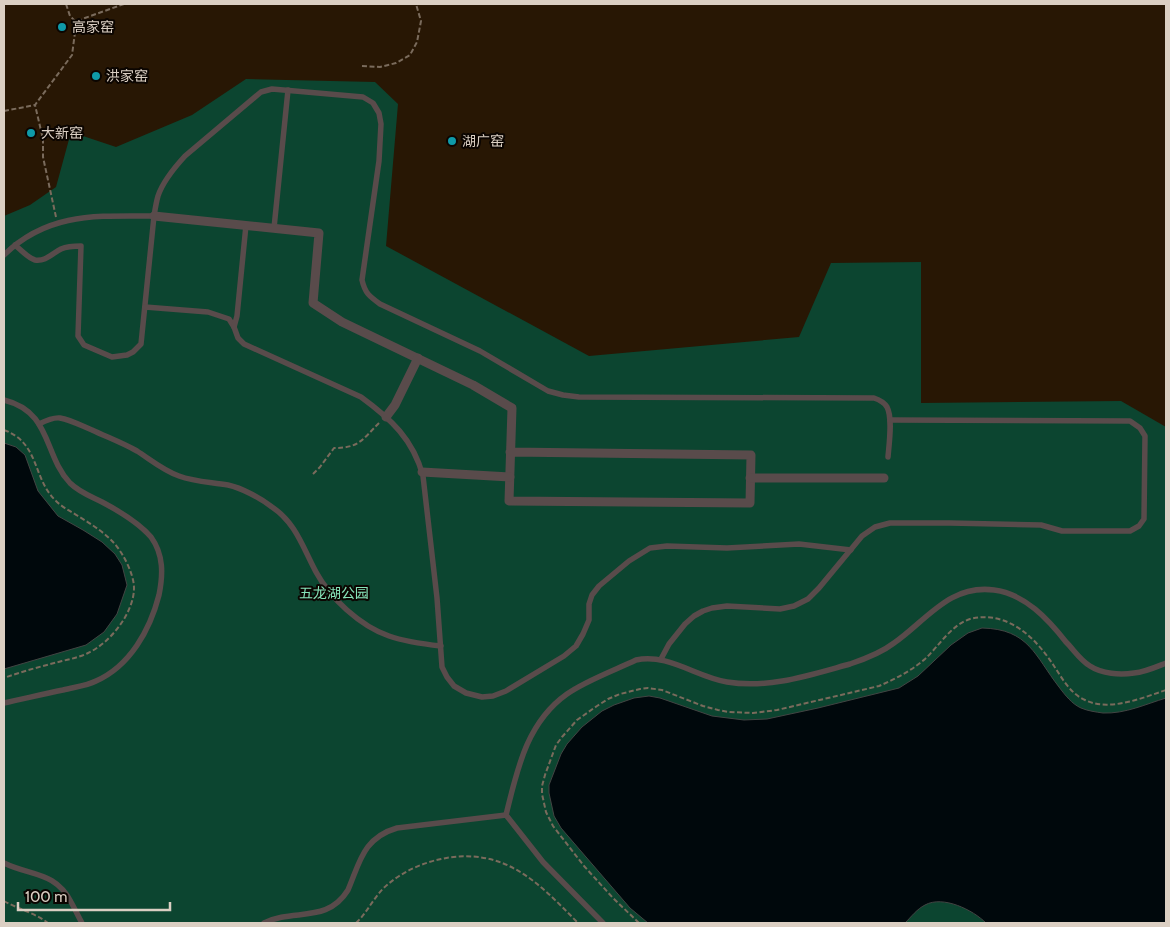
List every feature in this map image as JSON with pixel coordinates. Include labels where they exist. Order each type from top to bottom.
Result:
[{"type":"street","points":[[154,216],[319,233],[312,303],[342,322],[473,385],[512,408],[510,452],[509,501],[750,503],[751,454],[510,452]]},
{"type":"street","points":[[386,417],[395,405],[418,358]]},
{"type":"street","points":[[422,472],[510,477]]},
{"type":"street","points":[[750,478],[884,478]]},
{"type":"lane","points":[[15,245],[32,259],[39,260],[43,260],[61,249],[81,246],[78,333],[80,340],[84,344],[112,357],[133,352],[141,344],[154,216],[158,196],[165,181],[185,156],[261,92],[272,89],[363,97],[373,103],[379,114],[380,124],[379,161],[362,280],[364,289],[370,297],[380,304],[480,351],[548,391],[563,396],[874,398],[883,401],[888,408],[890,420],[888,457]]},
{"type":"lane","points":[[274,228],[288,90]]},
{"type":"lane","points":[[4,255],[25,238],[57,223],[87,217],[154,216]]},
{"type":"lane","points":[[234,326],[237,316],[246,226]]},
{"type":"lane","points":[[145,307],[208,312],[229,319],[234,326],[238,338],[244,344],[361,397],[393,423],[412,446],[419,460],[422,472],[437,598],[442,667],[454,686],[466,693],[482,697],[494,696],[506,691],[564,656],[576,646],[583,634],[589,620],[589,604],[592,595],[628,561],[650,548],[667,546],[727,548],[798,544],[851,550]]},
{"type":"lane","points":[[4,400],[25,409],[39,424],[61,471],[71,484],[87,496],[128,517],[142,528],[155,544],[162,566],[162,582],[148,627],[128,657],[111,673],[87,684],[4,703]]},
{"type":"lane","points":[[39,424],[59,418],[72,422],[129,447],[178,476],[199,482],[230,486],[252,494],[273,507],[290,523],[302,542],[316,573],[329,592],[349,612],[387,635],[416,643],[441,646]]},
{"type":"lane","points":[[661,660],[675,636],[685,624],[694,616],[712,608],[727,606],[780,609],[801,604],[814,594],[862,536],[875,527],[890,523],[950,523],[1041,525],[1062,531],[1130,531],[1139,526],[1144,519],[1145,436],[1140,428],[1130,421],[890,420]]},
{"type":"lane","points":[[506,816],[519,763],[533,732],[550,709],[562,697],[577,688],[636,660],[650,658],[661,660],[725,682],[761,684],[787,680],[851,664],[872,656],[898,640],[947,600],[965,592],[983,589],[1008,593],[1035,608],[1053,625],[1081,659],[1094,669],[1115,674],[1125,674],[1146,671],[1166,663]]},
{"type":"lane","points":[[264,923],[280,917],[317,913],[336,904],[348,890],[365,850],[375,839],[389,830],[506,816]]},
{"type":"lane","points":[[506,816],[543,862],[603,923]]},
{"type":"lane","points":[[4,863],[45,877],[58,885],[71,901],[82,923]]},
{"type":"path","points":[[66,4],[70,16],[77,24]]},
{"type":"path","points":[[4,111],[35,105],[72,55],[76,25],[82,19],[124,4]]},
{"type":"path","points":[[362,66],[380,68],[396,63],[410,55],[417,42],[421,21],[416,4]]},
{"type":"path","points":[[35,105],[43,139],[43,157],[57,223]]},
{"type":"path","points":[[313,474],[334,448],[346,448],[356,445],[386,417]]},
{"type":"path","points":[[4,430],[26,444],[44,484],[54,500],[101,531],[114,543],[125,558],[134,586],[129,608],[119,626],[101,645],[86,654],[4,678]]},
{"type":"path","points":[[639,923],[598,882],[553,826],[546,812],[542,794],[545,775],[556,745],[577,720],[608,699],[632,690],[648,688],[662,690],[703,706],[729,712],[753,713],[777,710],[879,686],[888,682],[916,666],[958,625],[982,617],[1009,622],[1022,629],[1043,650],[1070,688],[1084,700],[1114,704],[1132,701],[1166,690]]},
{"type":"path","points":[[356,923],[379,893],[404,873],[433,861],[464,856],[486,858],[517,869],[544,889],[578,923]]},
{"type":"path","points":[[4,900],[48,923]]},
{"type":"green space","name":"五龙湖公园","points":[[246,79],[375,82],[398,104],[386,246],[589,356],[799,337],[831,263],[921,262],[921,403],[1121,401],[1166,427],[1166,923],[4,923],[4,216],[30,205],[56,187],[71,132],[116,147],[192,115]]},
{"type":"shaded area","points":[[4,443],[16,447],[25,455],[38,491],[58,516],[102,542],[115,554],[122,565],[127,585],[117,614],[104,632],[86,645],[4,669]]},
{"type":"shaded area","points":[[982,628],[1010,633],[1021,639],[1029,646],[1066,696],[1084,709],[1103,713],[1119,712],[1166,698],[1166,923],[986,923],[974,913],[957,905],[932,902],[922,907],[905,923],[648,923],[630,908],[561,828],[554,816],[549,785],[561,754],[582,727],[602,711],[614,705],[634,698],[649,696],[712,716],[744,720],[767,719],[899,688],[918,676],[951,645],[968,633]]},
{"type":"place","name":"高家窑","points":[[62,27]]},
{"type":"place","name":"洪家窑","points":[[96,76]]},
{"type":"place","name":"大新窑","points":[[31,133]]},
{"type":"place","name":"湖广窑","points":[[452,141]]}]
